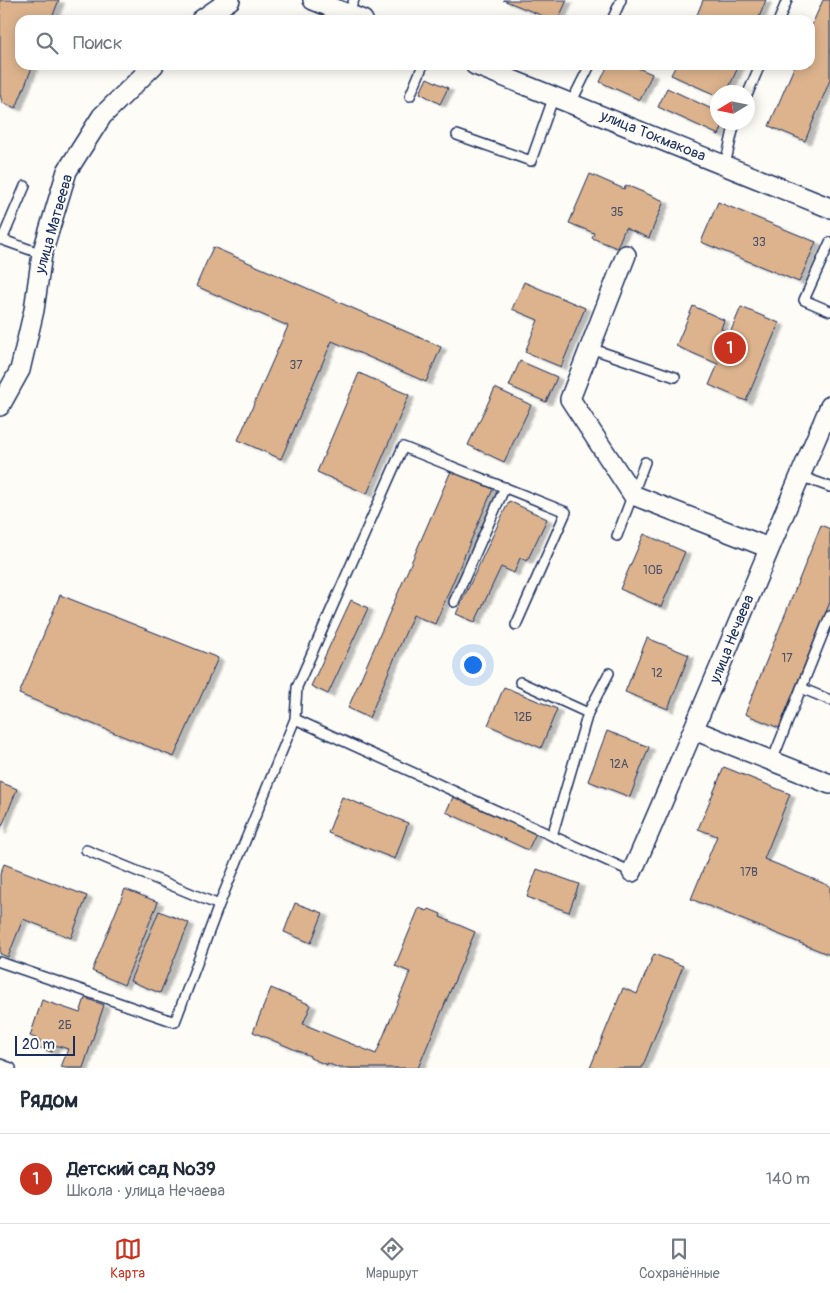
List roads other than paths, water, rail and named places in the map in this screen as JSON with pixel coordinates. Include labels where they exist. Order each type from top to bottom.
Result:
[{"type":"street","points":[[208,15],[230,0]]},
{"type":"street","points":[[313,0],[355,11]]},
{"type":"street","name":"улица Матвеева","points":[[0,406],[20,370],[34,310],[42,254],[67,171],[102,116],[149,70]]},
{"type":"street","name":"улица Токмакова","points":[[487,70],[830,208]]},
{"type":"street","points":[[626,255],[570,399],[633,495],[769,548]]},
{"type":"street","name":"улица Нечаева","points":[[632,872],[829,409]]},
{"type":"street","points":[[694,730],[830,784]]},
{"type":"lane","points":[[614,15],[621,0]]},
{"type":"lane","points":[[781,15],[788,0]]},
{"type":"lane","points":[[410,96],[421,70]]},
{"type":"lane","points":[[457,135],[531,161],[562,100],[586,70]]},
{"type":"lane","points":[[751,85],[758,70]]},
{"type":"lane","points":[[725,165],[733,130]]},
{"type":"lane","points":[[24,186],[1,240],[42,254]]},
{"type":"lane","points":[[830,242],[804,300],[830,311]]},
{"type":"lane","points":[[590,348],[675,377]]},
{"type":"lane","points":[[0,962],[175,1022],[219,905],[295,719],[297,687],[403,447],[566,512],[516,626]]},
{"type":"lane","points":[[617,536],[645,462]]},
{"type":"lane","points":[[800,476],[830,487]]},
{"type":"lane","points":[[454,602],[504,487]]},
{"type":"lane","points":[[772,761],[830,616]]},
{"type":"lane","points":[[552,836],[588,713],[609,673]]},
{"type":"lane","points":[[520,682],[588,713]]},
{"type":"lane","points":[[801,688],[830,700]]},
{"type":"lane","points":[[295,719],[632,872]]},
{"type":"lane","points":[[86,850],[219,905]]},
{"type":"lane","points":[[0,1064],[10,1068]]},
{"type":"place","name":"Детский сад №39","points":[[730,348]]}]
